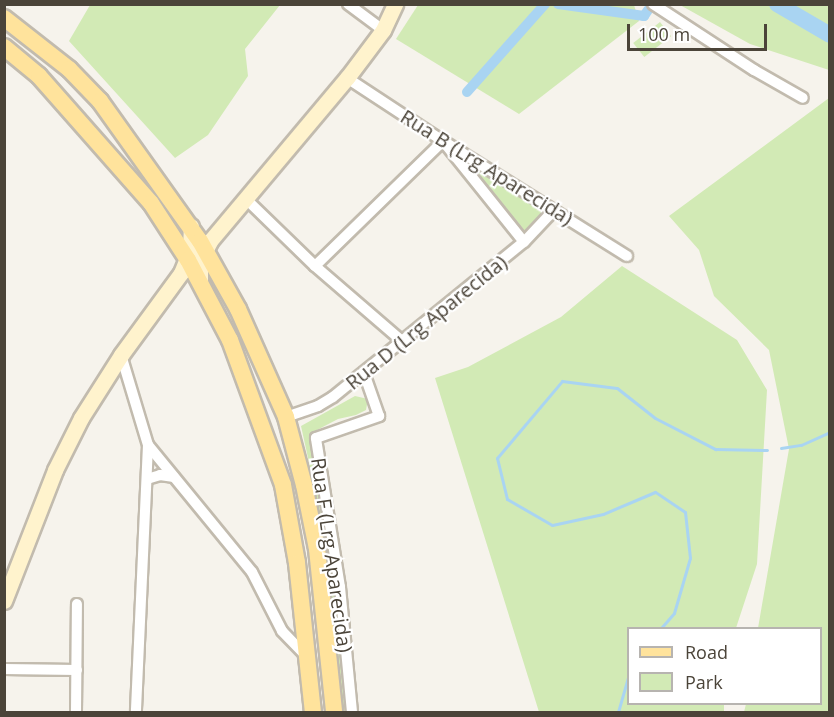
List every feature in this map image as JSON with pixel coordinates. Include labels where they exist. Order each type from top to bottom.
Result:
[{"type":"main road","points":[[4,18],[69,69],[100,101],[206,249],[238,309],[286,417],[317,549],[334,712]]},
{"type":"main road","points":[[4,48],[39,76],[110,153],[152,203],[188,260],[237,359],[282,485],[297,563],[313,712]]},
{"type":"street","points":[[348,4],[383,30]]},
{"type":"street","points":[[200,283],[200,261],[206,249],[347,78],[383,30],[395,4]]},
{"type":"street","points":[[653,4],[803,98]]},
{"type":"street","name":"Rua B (Lrg Aparecida)","points":[[347,78],[627,256]]},
{"type":"street","points":[[315,266],[443,141],[524,242]]},
{"type":"street","points":[[246,199],[315,266],[403,342]]},
{"type":"street","name":"Rua D (Lrg Aparecida)","points":[[286,417],[327,402],[524,242],[554,210]]},
{"type":"street","points":[[4,601],[49,483],[81,418],[121,355],[182,273],[188,260],[190,226]]},
{"type":"street","points":[[121,355],[148,445],[136,712]]},
{"type":"street","name":"Rua F (Lrg Aparecida)","points":[[352,712],[340,587],[316,438],[379,416],[364,373]]},
{"type":"street","points":[[148,445],[252,572],[282,631],[308,658],[305,712]]},
{"type":"street","points":[[147,479],[162,474],[174,477]]},
{"type":"street","points":[[76,712],[77,604]]},
{"type":"street","points":[[4,669],[77,670]]},
{"type":"green space","points":[[90,5],[280,5],[245,49],[248,76],[208,135],[175,158],[69,41]]},
{"type":"green space","points":[[418,5],[634,5],[639,21],[519,114],[396,39]]},
{"type":"green space","points":[[680,5],[829,5],[829,70],[750,44]]},
{"type":"green space","points":[[660,22],[671,36],[644,57],[633,43]]},
{"type":"green space","points":[[829,98],[829,712],[744,712],[746,705],[822,705],[822,627],[758,627],[789,449],[769,350],[714,296],[699,250],[669,216]]},
{"type":"green space","points":[[466,165],[549,209],[525,236]]},
{"type":"green space","points":[[622,266],[737,340],[767,390],[757,564],[736,627],[627,627],[627,705],[724,705],[724,712],[539,712],[435,378],[468,367],[561,317]]},
{"type":"green space","points":[[355,396],[368,399],[366,410],[338,419],[317,430],[312,439],[330,524],[347,712],[341,712],[322,521],[301,426]]},
{"type":"waterway","points":[[467,92],[545,4]]},
{"type":"waterway","points":[[558,4],[644,16],[648,10]]},
{"type":"waterway","points":[[777,4],[830,35]]},
{"type":"waterway","points":[[662,627],[674,613],[690,558],[685,512],[655,492],[603,514],[552,525],[507,499],[497,458],[562,381],[617,388],[655,418],[715,449],[767,450]]},
{"type":"waterway","points":[[781,448],[801,445],[830,432]]},
{"type":"waterway","points":[[618,712],[627,681]]}]
